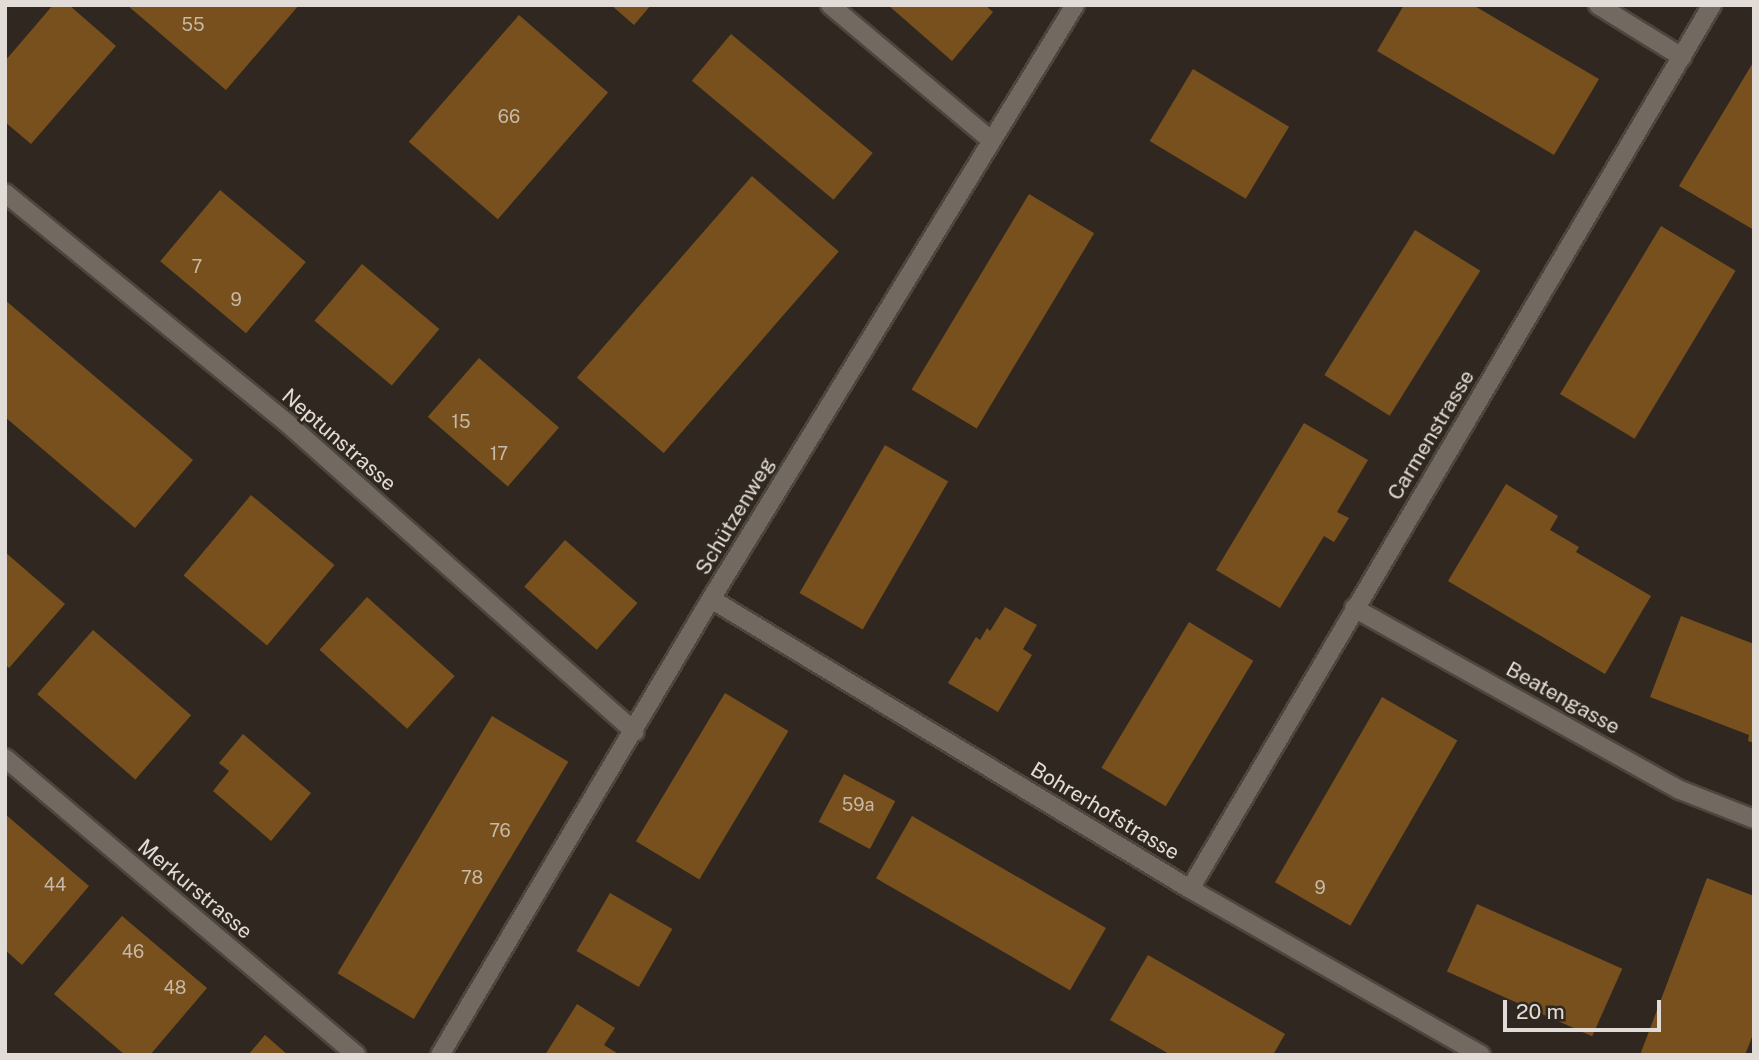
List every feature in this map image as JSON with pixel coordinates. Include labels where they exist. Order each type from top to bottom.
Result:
[{"type":"street","points":[[830,5],[991,140]]},
{"type":"street","name":"Schützenweg","points":[[440,1055],[635,732],[711,599],[1075,5]]},
{"type":"street","points":[[1598,5],[1682,57]]},
{"type":"street","name":"Carmenstrasse","points":[[1190,889],[1712,5]]},
{"type":"street","name":"Neptunstrasse","points":[[5,193],[287,424],[635,732]]},
{"type":"street","name":"Bohrerhofstrasse","points":[[711,599],[1190,889],[1481,1055]]},
{"type":"street","name":"Beatengasse","points":[[1354,608],[1680,790],[1754,819]]},
{"type":"street","name":"Merkurstrasse","points":[[5,758],[356,1055]]},
{"type":"building","points":[[53,5],[69,5],[116,46],[31,144],[5,122],[5,61]]},
{"type":"building","points":[[127,5],[299,5],[226,90]]},
{"type":"building","points":[[611,5],[651,5],[634,25]]},
{"type":"building","points":[[888,5],[985,5],[993,12],[952,61]]},
{"type":"building","points":[[1404,5],[1473,5],[1599,79],[1554,155],[1377,51]]},
{"type":"building","points":[[519,15],[608,92],[498,219],[409,142]]},
{"type":"building","points":[[731,34],[873,153],[834,200],[692,81]]},
{"type":"building","points":[[1754,61],[1754,230],[1679,186]]},
{"type":"building","points":[[1193,69],[1289,127],[1246,199],[1150,141]]},
{"type":"building","points":[[752,176],[839,251],[664,453],[577,378]]},
{"type":"building","points":[[220,190],[306,262],[246,333],[160,261]]},
{"type":"building","points":[[1029,194],[1094,233],[977,429],[912,389]]},
{"type":"building","points":[[1661,226],[1736,271],[1635,439],[1560,394]]},
{"type":"building","points":[[1415,230],[1480,271],[1390,416],[1324,375]]},
{"type":"building","points":[[362,264],[439,329],[392,386],[314,321]]},
{"type":"building","points":[[5,300],[193,460],[135,528],[5,417]]},
{"type":"building","points":[[479,358],[559,428],[508,486],[428,417]]},
{"type":"building","points":[[1304,423],[1368,460],[1337,512],[1349,518],[1334,542],[1324,536],[1280,608],[1216,570]]},
{"type":"building","points":[[885,445],[948,482],[863,630],[800,593]]},
{"type":"building","points":[[1506,484],[1558,516],[1550,530],[1579,547],[1576,552],[1651,596],[1605,674],[1448,581]]},
{"type":"building","points":[[251,495],[334,565],[267,645],[184,575]]},
{"type":"building","points":[[565,540],[637,603],[597,650],[524,587]]},
{"type":"building","points":[[5,552],[65,604],[9,668],[5,664]]},
{"type":"building","points":[[367,597],[455,676],[407,729],[319,650]]},
{"type":"building","points":[[1005,607],[1037,625],[1023,649],[1032,655],[998,712],[948,683],[976,637],[980,640],[987,628],[990,631]]},
{"type":"building","points":[[1681,616],[1754,644],[1754,743],[1748,741],[1749,735],[1650,697]]},
{"type":"building","points":[[1189,622],[1253,661],[1166,806],[1101,768]]},
{"type":"building","points":[[93,630],[191,715],[135,779],[37,694]]},
{"type":"building","points":[[725,693],[788,731],[699,879],[636,841]]},
{"type":"building","points":[[1382,697],[1457,740],[1350,926],[1275,882]]},
{"type":"building","points":[[492,716],[568,762],[414,1019],[337,973]]},
{"type":"building","points":[[243,734],[311,793],[271,841],[213,791],[229,771],[219,763]]},
{"type":"building","points":[[844,774],[895,801],[870,849],[819,822]]},
{"type":"building","points":[[5,814],[89,886],[22,965],[5,950]]},
{"type":"building","points":[[912,816],[1106,928],[1070,990],[876,878]]},
{"type":"building","points":[[1707,878],[1754,896],[1754,1032],[1745,1055],[1640,1055]]},
{"type":"building","points":[[610,893],[672,929],[639,987],[576,951]]},
{"type":"building","points":[[1477,904],[1622,969],[1592,1036],[1447,972]]},
{"type":"building","points":[[122,916],[207,988],[150,1055],[125,1055],[54,994]]},
{"type":"building","points":[[1148,955],[1285,1034],[1273,1055],[1171,1055],[1110,1020]]},
{"type":"building","points":[[577,1004],[615,1028],[604,1045],[620,1055],[545,1055]]},
{"type":"building","points":[[265,1035],[288,1055],[248,1055]]}]
